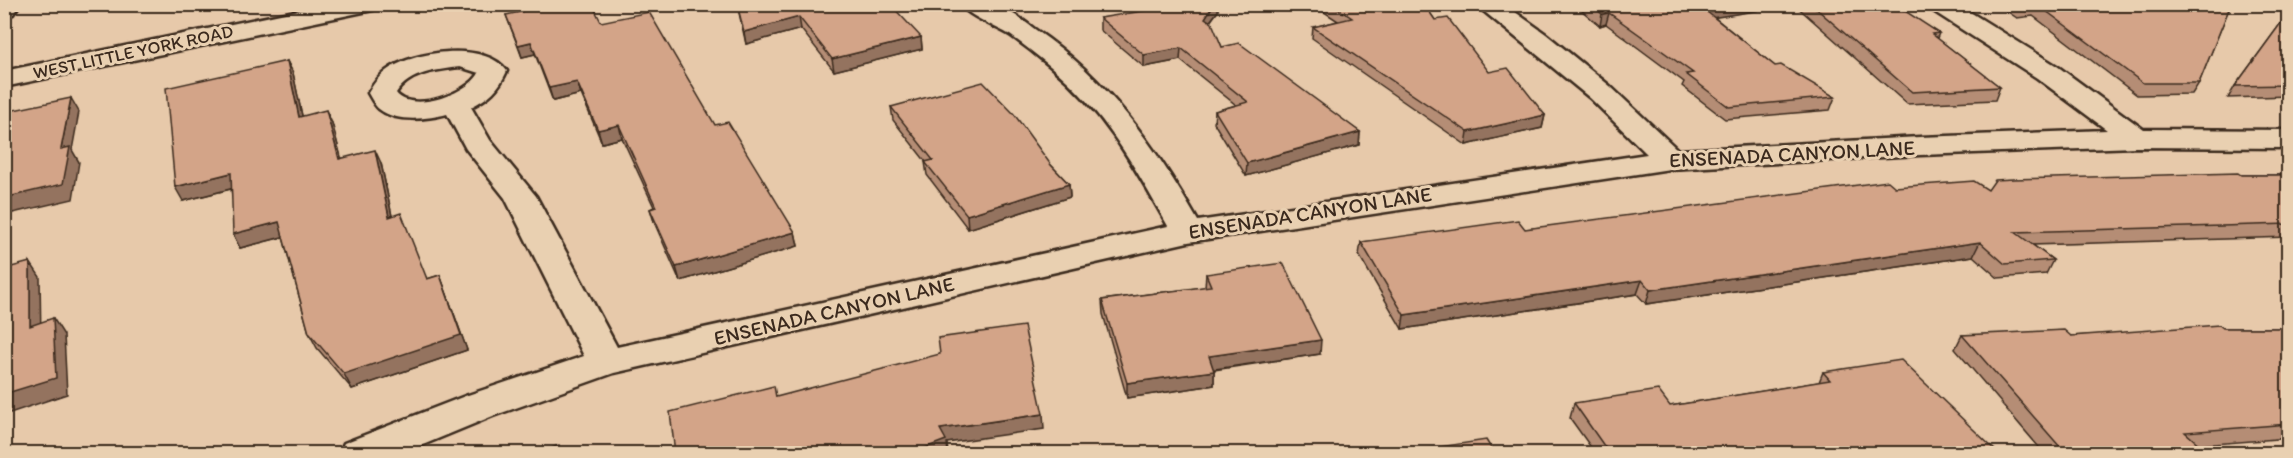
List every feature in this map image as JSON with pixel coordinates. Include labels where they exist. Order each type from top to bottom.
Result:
[{"type":"street","points":[[4,9],[8,4]]},
{"type":"street","name":"WEST LITTLE YORK ROAD","points":[[4,79],[368,4]]},
{"type":"street","points":[[972,4],[993,14],[1038,43],[1084,82],[1135,141],[1188,232]]},
{"type":"street","points":[[1487,4],[1537,40],[1600,92],[1670,160]]},
{"type":"street","points":[[1939,4],[2046,72],[2136,138]]},
{"type":"street","points":[[455,103],[477,143],[520,196],[606,362]]},
{"type":"street","name":"ENSENADA CANYON LANE","points":[[359,453],[479,406],[606,362],[1188,232],[1670,160],[1920,146],[2136,138],[2289,139]]},
{"type":"building","points":[[557,4],[592,4],[601,22],[649,12],[715,125],[728,122],[795,232],[676,267],[650,209],[656,207],[619,125],[598,130],[577,82],[549,88],[531,42],[518,45],[506,15]]},
{"type":"building","points":[[737,4],[890,4],[921,37],[832,59],[799,17],[744,32]]},
{"type":"building","points":[[1185,4],[1214,4],[1205,18],[1212,23],[1222,47],[1239,43],[1360,132],[1247,163],[1215,111],[1248,102],[1181,48],[1144,55],[1100,18]]},
{"type":"building","points":[[1331,4],[1424,4],[1435,20],[1448,18],[1489,72],[1508,68],[1545,115],[1468,132],[1313,27],[1352,18]]},
{"type":"building","points":[[1591,4],[1724,4],[1702,8],[1775,66],[1781,65],[1835,97],[1729,107],[1686,74],[1693,73],[1609,13],[1602,14]]},
{"type":"building","points":[[1811,4],[1896,5],[1939,33],[1932,34],[2000,87],[1912,92]]},
{"type":"building","points":[[2018,4],[2231,4],[2199,83],[2143,83],[2038,5],[2022,7]]},
{"type":"building","points":[[2289,12],[2289,85],[2235,86]]},
{"type":"building","points":[[287,61],[299,117],[326,110],[339,159],[375,150],[389,217],[401,213],[427,279],[440,275],[461,335],[344,374],[309,333],[279,222],[233,234],[231,173],[175,187],[166,88]]},
{"type":"building","points":[[983,82],[1014,114],[1051,165],[1069,184],[967,215],[925,162],[933,160],[891,107]]},
{"type":"building","points":[[71,98],[61,149],[70,147],[63,184],[4,198],[4,112]]},
{"type":"building","points":[[2238,173],[2241,175],[2289,175],[2289,224],[2015,232],[2053,260],[2005,264],[1980,242],[1650,290],[1642,280],[1404,315],[1361,242],[1518,220],[1525,229],[1888,181],[1895,187],[1974,181],[1988,190],[1995,180]]},
{"type":"building","points":[[30,262],[30,326],[53,318],[56,378],[4,394],[4,269]]},
{"type":"building","points":[[1283,263],[1321,340],[1209,356],[1214,371],[1127,383],[1102,300],[1211,286],[1206,274]]},
{"type":"building","points":[[2219,325],[2223,328],[2289,328],[2289,424],[2185,432],[2202,447],[2061,448],[1962,335],[2064,330],[2071,336]]},
{"type":"building","points":[[1024,326],[1043,414],[940,429],[946,440],[912,453],[804,453],[803,451],[796,453],[675,453],[670,412],[774,386],[776,397],[940,354],[938,338]]},
{"type":"building","points":[[1901,360],[1998,453],[1609,453],[1574,403],[1658,390],[1670,406],[1830,380],[1823,372]]},
{"type":"building","points":[[1486,440],[1494,453],[1400,453]]},
{"type":"building","points":[[559,445],[562,453],[539,453]]}]
